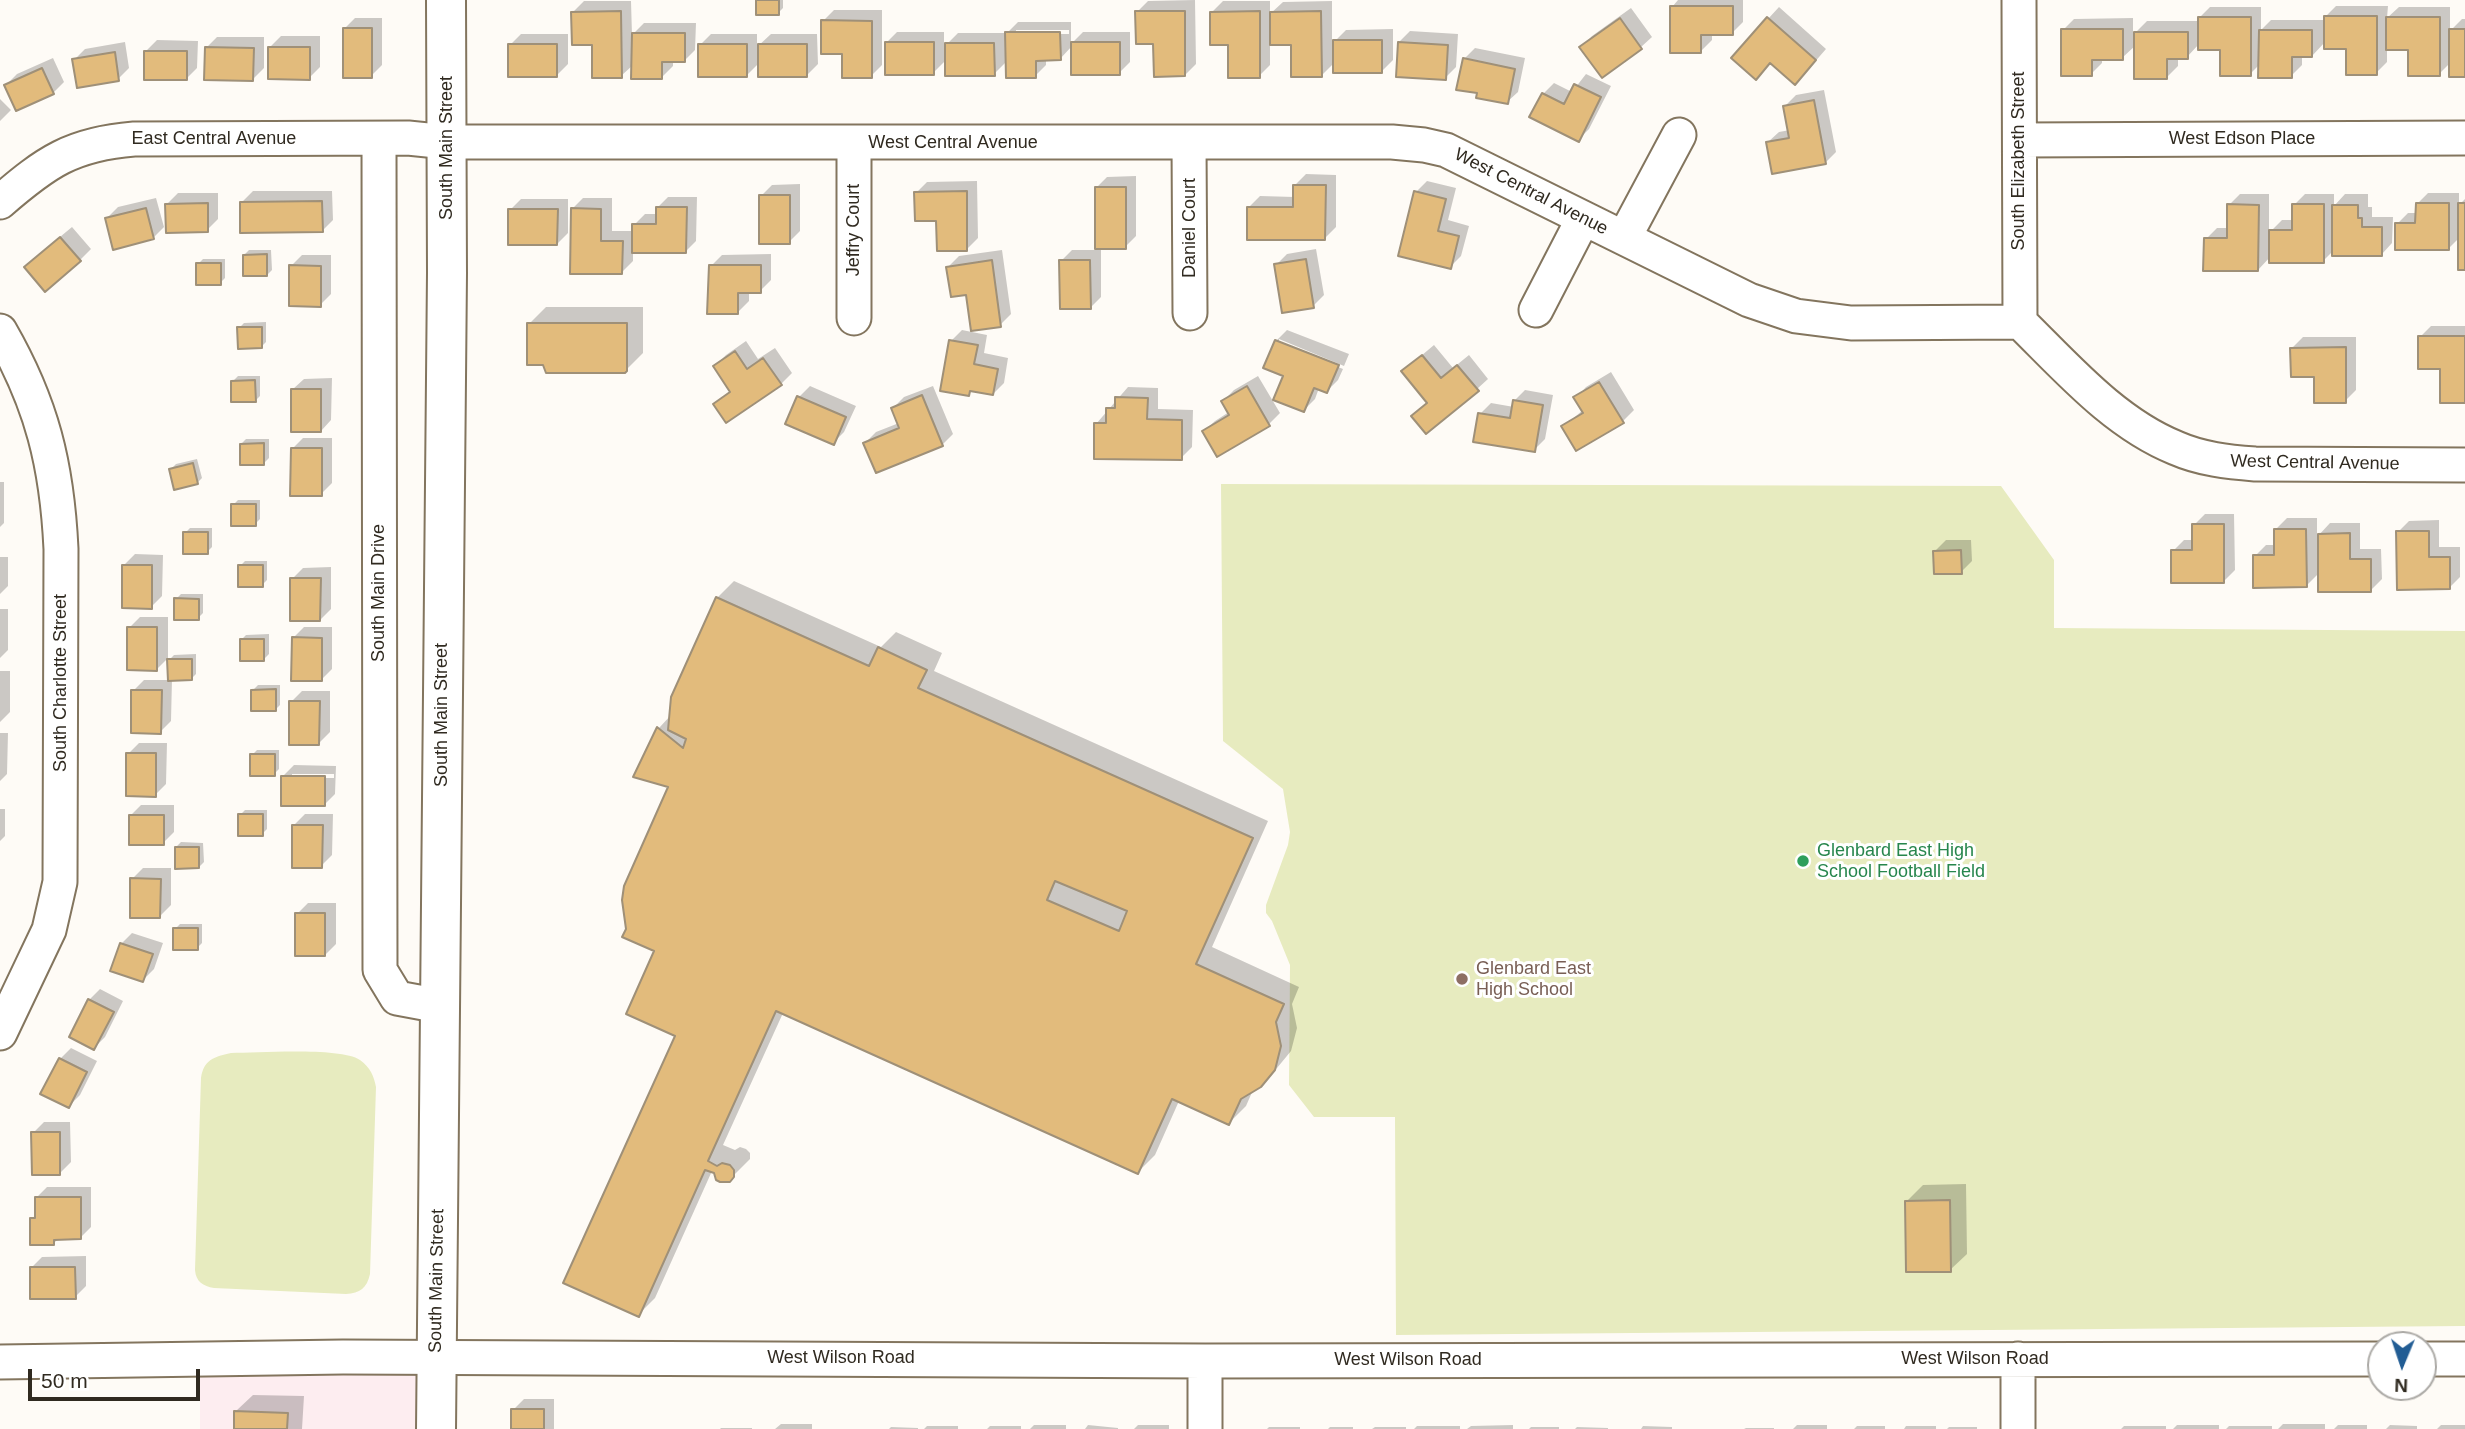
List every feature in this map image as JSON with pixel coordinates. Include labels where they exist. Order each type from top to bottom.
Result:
[{"type":"main road","name":"South Main Street","points":[[436,1429],[446,0]]},
{"type":"street","name":"South Elizabeth Street","points":[[2019,0],[2020,322]]},
{"type":"street","points":[[1624,238],[1679,135]]},
{"type":"street","name":"West Edson Place","points":[[2020,141],[2465,138]]},
{"type":"street","name":"East Central Avenue","points":[[0,202],[50,162],[80,148],[105,141],[379,139],[447,142]]},
{"type":"street","name":"South Main Drive","points":[[379,139],[380,970],[397,998],[440,1006]]},
{"type":"street","name":"West Central Avenue","points":[[447,142],[1392,142],[1424,145],[1446,150],[1477,163],[1583,219],[1749,300],[1796,316],[1851,323],[2020,322],[2123,417],[2174,448],[2194,455],[2255,464],[2465,465]]},
{"type":"street","name":"Jeffry Court","points":[[854,143],[854,318]]},
{"type":"street","name":"Daniel Court","points":[[1189,143],[1190,313]]},
{"type":"street","points":[[1536,310],[1583,219]]},
{"type":"street","name":"South Charlotte Street","points":[[0,331],[34,398],[48,443],[59,501],[61,562],[60,882],[49,930],[0,1033]]},
{"type":"street","name":"West Wilson Road","points":[[0,1362],[343,1357],[1205,1361],[2367,1359]]},
{"type":"street","points":[[2018,1359],[2018,1429]]},
{"type":"street","points":[[2437,1359],[2465,1359]]},
{"type":"street","points":[[1205,1361],[1205,1429]]},
{"type":"shaded area","points":[[431,1366],[431,1429],[200,1429],[200,1367]]},
{"type":"green space","points":[[1221,484],[2001,486],[2054,560],[2054,628],[2465,631],[2465,1326],[1396,1335],[1395,1117],[1314,1117],[1289,1085],[1290,965],[1266,913],[1266,905],[1288,845],[1290,832],[1283,789],[1223,741]]},
{"type":"green space","points":[[231,1053],[335,1053],[360,1060],[371,1072],[376,1087],[370,1274],[367,1283],[359,1291],[346,1294],[214,1288],[203,1285],[197,1278],[195,1270],[201,1078],[204,1067],[210,1060]]},
{"type":"building","points":[[756,0],[779,0],[779,15],[756,15]]},
{"type":"building","points":[[1670,6],[1733,6],[1733,35],[1701,35],[1701,53],[1670,53]]},
{"type":"building","points":[[621,11],[622,78],[592,78],[592,45],[572,45],[571,12]]},
{"type":"building","points":[[1135,11],[1185,11],[1185,76],[1154,77],[1153,44],[1136,44]]},
{"type":"building","points":[[1260,11],[1260,78],[1228,78],[1228,45],[1210,45],[1210,12]]},
{"type":"building","points":[[1321,11],[1322,77],[1291,77],[1291,45],[1270,45],[1270,12]]},
{"type":"building","points":[[2324,16],[2377,16],[2377,75],[2346,75],[2346,49],[2324,49]]},
{"type":"building","points":[[1767,17],[1816,60],[1795,85],[1770,63],[1756,80],[1731,58]]},
{"type":"building","points":[[2198,17],[2251,17],[2251,76],[2220,76],[2220,50],[2198,50]]},
{"type":"building","points":[[2386,17],[2440,17],[2440,76],[2408,76],[2408,50],[2386,50]]},
{"type":"building","points":[[1620,18],[1642,49],[1602,78],[1579,47]]},
{"type":"building","points":[[821,20],[872,21],[872,78],[842,78],[842,54],[821,54]]},
{"type":"building","points":[[343,28],[372,28],[372,78],[343,78]]},
{"type":"building","points":[[2061,29],[2123,29],[2123,60],[2092,60],[2092,76],[2061,76]]},
{"type":"building","points":[[2449,29],[2465,29],[2465,77],[2449,77]]},
{"type":"building","points":[[2259,30],[2312,30],[2312,57],[2292,57],[2292,78],[2258,78]]},
{"type":"building","points":[[1005,32],[1060,32],[1061,60],[1036,61],[1036,78],[1006,78]]},
{"type":"building","points":[[2134,32],[2188,32],[2188,59],[2167,59],[2167,79],[2134,79]]},
{"type":"building","points":[[632,33],[685,33],[685,62],[662,62],[662,79],[631,79]]},
{"type":"building","points":[[1333,40],[1382,40],[1382,73],[1333,73]]},
{"type":"building","points":[[885,42],[934,42],[934,75],[885,75]]},
{"type":"building","points":[[1071,42],[1120,42],[1120,75],[1071,75]]},
{"type":"building","points":[[1398,42],[1448,45],[1446,80],[1396,77]]},
{"type":"building","points":[[945,43],[994,43],[995,76],[945,76]]},
{"type":"building","points":[[508,44],[557,44],[557,77],[508,77]]},
{"type":"building","points":[[698,44],[747,44],[747,77],[698,77]]},
{"type":"building","points":[[758,44],[807,44],[807,77],[758,77]]},
{"type":"building","points":[[205,47],[254,48],[253,81],[204,80]]},
{"type":"building","points":[[268,47],[310,47],[310,80],[268,79]]},
{"type":"building","points":[[144,51],[187,51],[187,80],[144,80]]},
{"type":"building","points":[[115,52],[119,81],[77,88],[72,59]]},
{"type":"building","points":[[1463,58],[1515,69],[1508,104],[1476,98],[1477,93],[1456,90]]},
{"type":"building","points":[[42,68],[54,94],[16,111],[4,85]]},
{"type":"building","points":[[1574,84],[1601,97],[1579,142],[1529,117],[1542,93],[1564,104]]},
{"type":"building","points":[[1814,100],[1826,164],[1772,174],[1766,142],[1789,138],[1783,106]]},
{"type":"building","points":[[1293,185],[1326,185],[1325,240],[1247,240],[1247,207],[1293,207]]},
{"type":"building","points":[[1095,187],[1126,187],[1126,249],[1095,249]]},
{"type":"building","points":[[967,191],[967,251],[937,251],[936,221],[915,221],[914,192]]},
{"type":"building","points":[[1414,191],[1446,199],[1438,231],[1459,236],[1451,269],[1398,256]]},
{"type":"building","points":[[759,195],[790,195],[790,244],[759,244]]},
{"type":"building","points":[[322,201],[323,232],[240,233],[240,202]]},
{"type":"building","points":[[208,203],[208,232],[166,233],[165,204]]},
{"type":"building","points":[[2416,203],[2449,203],[2449,250],[2395,250],[2395,223],[2415,223]]},
{"type":"building","points":[[2458,203],[2465,203],[2465,270],[2458,270]]},
{"type":"building","points":[[2227,204],[2259,205],[2258,271],[2203,271],[2204,238],[2227,238]]},
{"type":"building","points":[[2292,204],[2324,204],[2324,263],[2269,263],[2269,230],[2292,230]]},
{"type":"building","points":[[2332,205],[2358,205],[2358,218],[2362,218],[2362,227],[2382,227],[2382,256],[2332,256]]},
{"type":"building","points":[[656,207],[687,207],[686,253],[632,253],[632,224],[656,224]]},
{"type":"building","points":[[146,208],[154,239],[113,250],[105,218]]},
{"type":"building","points":[[571,208],[601,209],[601,241],[623,241],[622,274],[570,274]]},
{"type":"building","points":[[508,209],[558,209],[557,245],[508,245]]},
{"type":"building","points":[[60,237],[81,261],[45,292],[24,267]]},
{"type":"building","points":[[267,254],[267,276],[243,276],[243,255]]},
{"type":"building","points":[[1306,259],[1314,308],[1282,313],[1274,264]]},
{"type":"building","points":[[992,260],[1001,327],[971,331],[966,295],[951,297],[946,267]]},
{"type":"building","points":[[1059,260],[1090,260],[1091,309],[1060,309]]},
{"type":"building","points":[[196,263],[221,263],[221,285],[196,285]]},
{"type":"building","points":[[289,265],[321,266],[321,307],[289,306]]},
{"type":"building","points":[[709,265],[761,265],[761,293],[738,293],[738,314],[707,314]]},
{"type":"building","points":[[527,323],[627,323],[627,371],[546,373],[543,365],[527,365]]},
{"type":"building","points":[[237,327],[262,327],[262,348],[238,349]]},
{"type":"building","points":[[2418,336],[2465,336],[2465,403],[2440,403],[2440,369],[2418,369]]},
{"type":"building","points":[[949,340],[978,345],[974,364],[998,369],[993,395],[970,391],[969,396],[940,391]]},
{"type":"building","points":[[1275,340],[1339,365],[1327,393],[1314,388],[1304,412],[1273,400],[1283,376],[1263,368]]},
{"type":"building","points":[[2346,347],[2346,403],[2314,403],[2314,377],[2291,377],[2290,348]]},
{"type":"building","points":[[735,351],[747,369],[763,358],[782,385],[726,423],[713,404],[730,392],[713,366]]},
{"type":"building","points":[[1422,355],[1441,378],[1457,365],[1479,391],[1426,434],[1411,416],[1427,403],[1401,371]]},
{"type":"building","points":[[255,380],[256,402],[231,402],[231,381]]},
{"type":"building","points":[[1599,382],[1624,423],[1576,451],[1561,426],[1583,413],[1573,397]]},
{"type":"building","points":[[1247,386],[1270,426],[1217,457],[1202,431],[1229,415],[1221,401]]},
{"type":"building","points":[[291,389],[321,389],[321,432],[291,432]]},
{"type":"building","points":[[922,395],[943,446],[876,473],[863,443],[899,428],[891,408]]},
{"type":"building","points":[[797,396],[846,417],[834,445],[785,424]]},
{"type":"building","points":[[1115,397],[1148,398],[1147,419],[1182,420],[1182,460],[1094,459],[1094,423],[1106,423],[1106,408],[1115,408]]},
{"type":"building","points":[[1513,400],[1543,405],[1535,452],[1473,442],[1478,413],[1510,418]]},
{"type":"building","points":[[264,443],[264,465],[240,465],[240,444]]},
{"type":"building","points":[[291,448],[322,448],[322,496],[290,496]]},
{"type":"building","points":[[193,463],[198,484],[174,490],[169,469]]},
{"type":"building","points":[[231,504],[256,504],[256,526],[231,526]]},
{"type":"building","points":[[2192,524],[2224,524],[2224,583],[2171,583],[2171,550],[2192,550]]},
{"type":"building","points":[[2274,529],[2306,529],[2307,587],[2253,588],[2253,555],[2274,555]]},
{"type":"building","points":[[2396,531],[2429,531],[2429,557],[2450,557],[2450,589],[2397,590]]},
{"type":"building","points":[[183,532],[208,532],[208,554],[183,554]]},
{"type":"building","points":[[2350,533],[2350,559],[2371,559],[2371,592],[2318,592],[2318,534]]},
{"type":"building","points":[[1961,550],[1962,574],[1934,574],[1933,551]]},
{"type":"building","points":[[122,565],[152,565],[152,609],[122,608]]},
{"type":"building","points":[[238,565],[263,565],[263,587],[238,587]]},
{"type":"building","points":[[290,578],[321,578],[320,621],[290,621]]},
{"type":"building","points":[[716,597],[869,666],[878,647],[927,670],[918,688],[1253,838],[1196,964],[1284,1004],[1276,1022],[1281,1046],[1275,1070],[1261,1087],[1241,1099],[1229,1125],[1172,1099],[1138,1174],[776,1011],[708,1161],[717,1166],[722,1163],[730,1165],[734,1170],[734,1177],[730,1182],[720,1182],[716,1180],[714,1173],[705,1170],[639,1317],[563,1283],[675,1036],[626,1014],[654,951],[622,937],[626,929],[622,900],[624,886],[668,787],[633,777],[657,727],[683,748],[686,739],[668,730],[671,697]],"holes":[[[1055,881],[1127,911],[1119,931],[1047,900]]]},
{"type":"building","points":[[174,598],[199,599],[199,620],[174,620]]},
{"type":"building","points":[[127,627],[157,627],[157,671],[127,670]]},
{"type":"building","points":[[292,637],[322,638],[322,681],[291,681]]},
{"type":"building","points":[[240,639],[264,639],[264,661],[240,661]]},
{"type":"building","points":[[167,659],[192,659],[192,680],[168,681]]},
{"type":"building","points":[[276,689],[276,711],[251,711],[251,690]]},
{"type":"building","points":[[131,690],[162,690],[161,734],[131,733]]},
{"type":"building","points":[[289,701],[320,701],[319,745],[289,745]]},
{"type":"building","points":[[126,753],[156,753],[156,797],[126,796]]},
{"type":"building","points":[[250,754],[275,754],[275,776],[250,776]]},
{"type":"building","points":[[281,776],[325,776],[325,806],[281,806]]},
{"type":"building","points":[[238,814],[263,814],[263,836],[238,836]]},
{"type":"building","points":[[129,815],[164,815],[164,845],[129,845]]},
{"type":"building","points":[[292,825],[323,825],[322,868],[292,868]]},
{"type":"building","points":[[175,847],[199,847],[199,868],[175,869]]},
{"type":"building","points":[[130,878],[161,879],[160,918],[130,918]]},
{"type":"building","points":[[295,913],[325,913],[325,956],[295,956]]},
{"type":"building","points":[[173,928],[198,928],[198,950],[173,950]]},
{"type":"building","points":[[120,943],[153,954],[143,982],[110,971]]},
{"type":"building","points":[[88,999],[114,1012],[94,1050],[69,1037]]},
{"type":"building","points":[[59,1058],[87,1072],[69,1108],[40,1094]]},
{"type":"building","points":[[31,1132],[60,1132],[60,1175],[32,1175]]},
{"type":"building","points":[[35,1197],[81,1197],[81,1239],[54,1240],[54,1245],[30,1245],[30,1218],[35,1218]]},
{"type":"building","points":[[1950,1200],[1951,1272],[1906,1272],[1905,1201]]},
{"type":"building","points":[[30,1267],[75,1267],[76,1299],[30,1299]]},
{"type":"building","points":[[511,1409],[544,1409],[544,1429],[511,1429]]},
{"type":"building","points":[[234,1411],[288,1413],[287,1429],[234,1429]]},
{"type":"place","name":"Glenbard East High School Football Field","points":[[1803,861]]},
{"type":"place","name":"Glenbard East High School","points":[[1462,979]]}]
